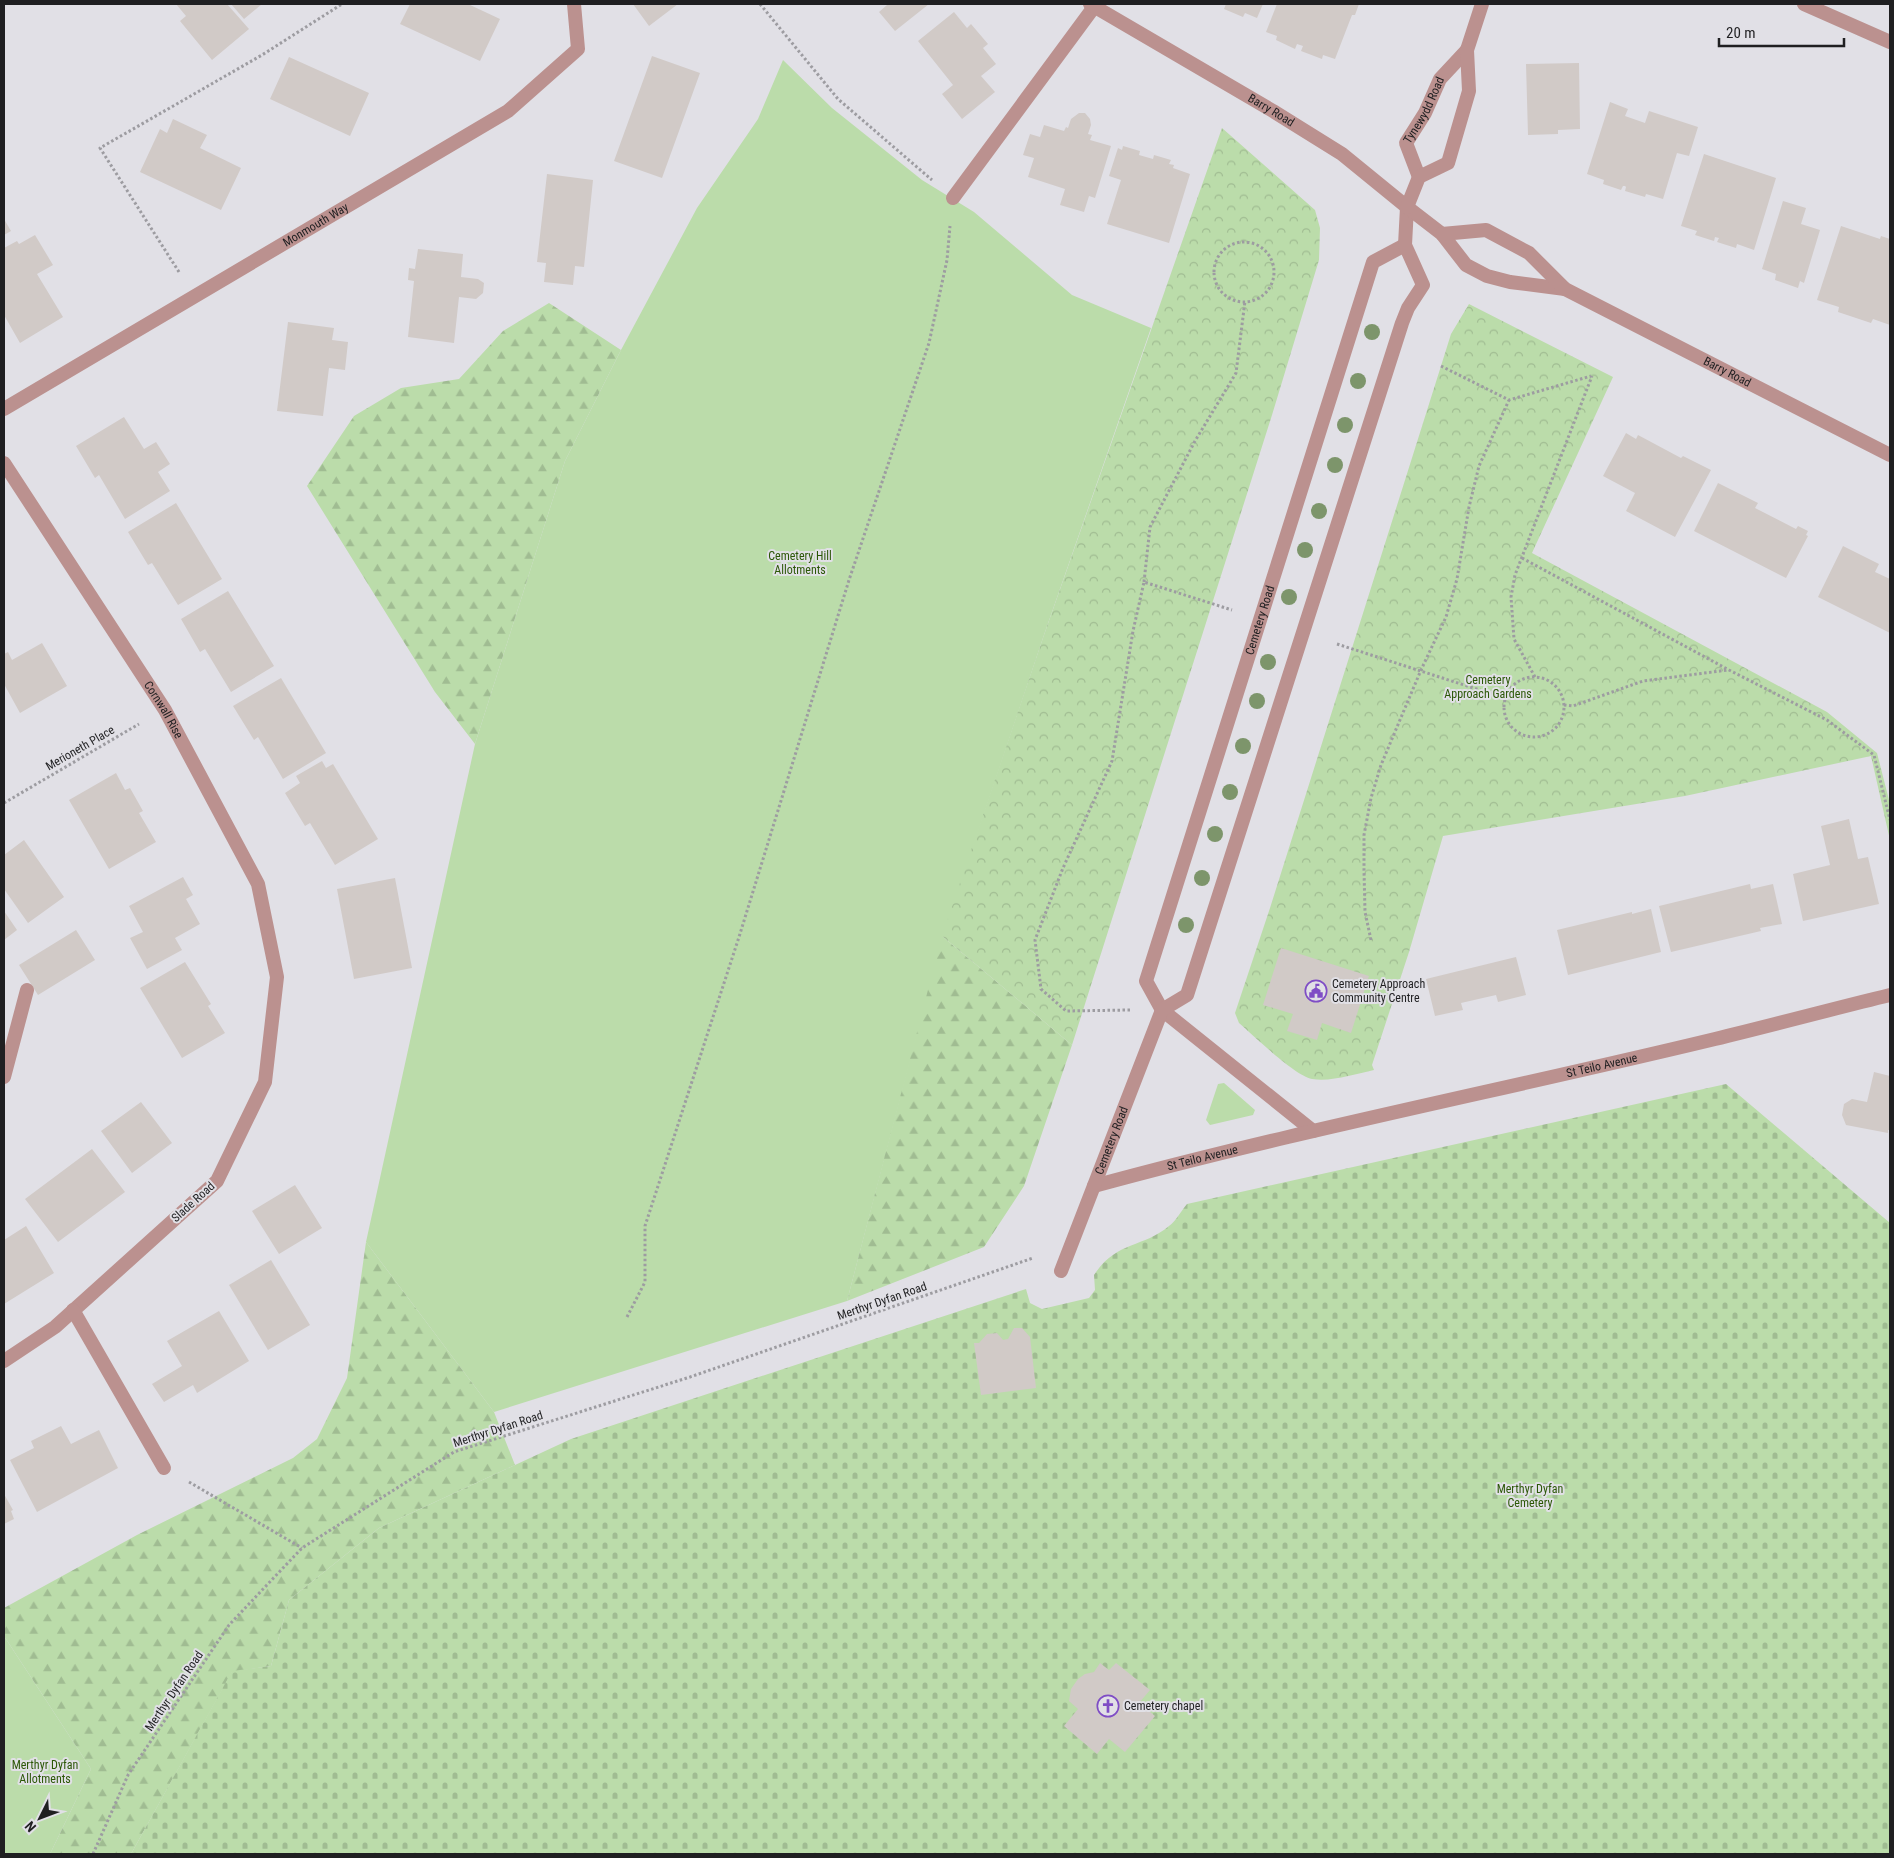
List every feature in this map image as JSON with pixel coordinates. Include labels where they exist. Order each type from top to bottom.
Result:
[{"type":"street","name":"Monmouth Way","points":[[4,409],[508,111],[578,49],[574,4]]},
{"type":"street","name":"Tynewydd Road","points":[[1467,50],[1440,79],[1425,113],[1406,143],[1420,177],[1448,163],[1469,91],[1467,50],[1482,4]]},
{"type":"street","points":[[1804,4],[1890,42]]},
{"type":"street","points":[[953,198],[1092,5]]},
{"type":"street","name":"Barry Road","points":[[1092,5],[1273,111],[1342,154],[1442,234],[1466,266],[1487,276],[1510,282],[1565,288]]},
{"type":"street","points":[[1313,1131],[1162,1010],[1187,995],[1402,323],[1408,308],[1423,286],[1405,245],[1407,207],[1420,177]]},
{"type":"street","name":"Barry Road","points":[[1442,234],[1486,230],[1529,253],[1565,288],[1890,455]]},
{"type":"street","name":"Cemetery Road","points":[[1061,1271],[1162,1010],[1146,981],[1373,262],[1405,245]]},
{"type":"street","name":"Cornwall Rise","points":[[4,463],[165,710],[258,884],[277,977]]},
{"type":"street","name":"Slade Road","points":[[4,1361],[55,1327],[217,1181],[265,1082],[277,977]]},
{"type":"street","points":[[4,1077],[27,990]]},
{"type":"street","name":"St Teilo Avenue","points":[[1094,1186],[1183,1162],[1714,1039],[1890,995]]},
{"type":"street","points":[[73,1310],[164,1468]]},
{"type":"path","points":[[194,297],[100,148],[262,55],[342,4]]},
{"type":"path","points":[[627,1317],[645,1282],[645,1226],[739,937],[850,580],[929,343],[947,260],[953,198],[838,99],[760,4]]},
{"type":"path","points":[[1245,242],[1255,244],[1263,249],[1270,257],[1273,267],[1270,287],[1255,300],[1245,302],[1227,297],[1220,290],[1214,273],[1215,263],[1219,255],[1235,243],[1245,242]]},
{"type":"path","points":[[1162,1010],[1066,1011],[1041,989],[1035,940],[1063,868],[1112,761],[1144,582],[1150,527],[1195,440],[1236,373],[1245,302]]},
{"type":"path","points":[[1441,366],[1509,400],[1592,376],[1515,575],[1511,597],[1514,639],[1535,677]]},
{"type":"path","points":[[1371,940],[1366,912],[1364,835],[1371,798],[1381,765],[1421,670],[1446,617],[1457,580],[1469,506],[1479,466],[1509,400]]},
{"type":"path","points":[[1522,558],[1729,670],[1827,720],[1874,755],[1890,820]]},
{"type":"path","points":[[1144,582],[1232,610]]},
{"type":"path","points":[[1336,644],[1492,694],[1505,696]]},
{"type":"path","points":[[1564,705],[1573,706],[1643,682],[1729,670]]},
{"type":"path","points":[[1525,678],[1545,679],[1560,692],[1564,705],[1560,722],[1545,735],[1526,736],[1517,732],[1510,725],[1506,717],[1504,708],[1505,696],[1516,683],[1525,678]]},
{"type":"path","name":"Merioneth Place","points":[[4,803],[165,710]]},
{"type":"path","name":"Merthyr Dyfan Road","points":[[93,1854],[128,1775],[229,1624],[302,1548],[454,1452],[690,1377],[976,1277],[1071,1246]]},
{"type":"path","points":[[164,1468],[302,1548]]},
{"type":"green space","name":"Cemetery Hill Allotments","points":[[783,60],[832,108],[922,180],[974,212],[1072,295],[1151,328],[1045,632],[943,936],[847,1301],[494,1412],[366,1242],[475,744],[565,461],[621,350],[697,208],[758,119]]},
{"type":"green space","points":[[1222,128],[1315,210],[1320,228],[1319,260],[1272,415],[1072,1045],[942,936],[1045,632]]},
{"type":"green space","points":[[549,303],[621,350],[565,461],[475,744],[435,692],[307,486],[354,416],[401,388],[459,379],[503,331]]},
{"type":"green space","name":"Cemetery Approach Gardens","points":[[1469,304],[1613,377],[1532,553],[1827,712],[1877,753],[1890,804],[1890,840],[1871,756],[1685,796],[1443,836],[1409,952],[1372,1065],[1374,1070],[1335,1079],[1312,1079],[1304,1076],[1274,1054],[1239,1023],[1235,1013],[1270,908],[1451,334]]},
{"type":"green space","points":[[942,936],[1072,1045],[1024,1186],[984,1247],[847,1301]]},
{"type":"green space","points":[[1224,1083],[1255,1110],[1253,1115],[1210,1125],[1206,1120],[1218,1084]]},
{"type":"green space","name":"Merthyr Dyfan Cemetery","points":[[1726,1084],[1890,1223],[1890,1854],[131,1854],[232,1671],[271,1666],[289,1600],[379,1528],[571,1439],[1026,1289],[1030,1303],[1042,1309],[1089,1298],[1095,1290],[1094,1275],[1102,1264],[1121,1250],[1159,1233],[1169,1226],[1187,1204]]},
{"type":"green space","points":[[366,1242],[494,1412],[515,1465],[379,1528],[289,1600],[271,1666],[232,1672],[131,1854],[50,1854],[91,1769],[4,1636],[4,1608],[137,1535],[293,1458],[317,1439],[347,1378]]},
{"type":"green space","name":"Merthyr Dyfan Allotments","points":[[4,1636],[91,1769],[50,1854],[4,1854]]},
{"type":"building","points":[[176,4],[227,4],[249,29],[212,60],[180,21],[186,16]]},
{"type":"building","points":[[231,4],[262,4],[244,19]]},
{"type":"building","points":[[410,4],[468,4],[500,19],[480,61],[400,24]]},
{"type":"building","points":[[633,4],[678,4],[649,26]]},
{"type":"building","points":[[886,4],[929,4],[895,31],[879,12]]},
{"type":"building","points":[[1226,4],[1263,4],[1257,18],[1245,13],[1243,17],[1224,9]]},
{"type":"building","points":[[1277,4],[1359,4],[1355,15],[1352,15],[1335,59],[1323,55],[1322,59],[1301,51],[1303,46],[1297,44],[1295,49],[1276,40],[1277,36],[1266,32]]},
{"type":"building","points":[[954,12],[967,28],[971,24],[988,44],[983,48],[996,64],[981,76],[995,92],[962,119],[942,94],[953,85],[918,41]]},
{"type":"building","points":[[652,56],[700,73],[662,178],[614,161]]},
{"type":"building","points":[[289,57],[369,93],[350,136],[270,99]]},
{"type":"building","points":[[1579,63],[1580,129],[1558,130],[1558,134],[1528,135],[1526,64]]},
{"type":"building","points":[[1610,102],[1628,109],[1625,116],[1645,123],[1649,111],[1698,127],[1689,156],[1677,153],[1663,199],[1646,194],[1645,197],[1625,191],[1625,186],[1621,190],[1603,184],[1604,180],[1587,174]]},
{"type":"building","points":[[1079,113],[1085,113],[1090,119],[1091,125],[1088,134],[1092,135],[1090,140],[1111,146],[1095,198],[1089,196],[1084,212],[1060,205],[1065,189],[1028,177],[1034,158],[1023,155],[1030,134],[1040,137],[1044,125],[1064,131],[1066,127],[1068,128],[1071,119]]},
{"type":"building","points":[[173,119],[207,135],[200,148],[241,168],[221,210],[140,172],[160,129],[167,133]]},
{"type":"building","points":[[1123,146],[1140,151],[1139,155],[1153,159],[1154,155],[1171,160],[1169,164],[1174,165],[1173,168],[1190,174],[1169,243],[1107,224],[1121,180],[1109,176],[1118,148],[1122,150]]},
{"type":"building","points":[[1704,154],[1776,178],[1754,250],[1737,244],[1736,248],[1717,242],[1719,238],[1715,237],[1714,241],[1695,235],[1697,231],[1681,226]]},
{"type":"building","points":[[547,174],[593,180],[584,267],[575,266],[573,285],[544,282],[546,263],[537,262]]},
{"type":"building","points":[[1783,201],[1806,208],[1801,224],[1820,230],[1804,283],[1800,281],[1798,288],[1775,280],[1776,274],[1762,269]]},
{"type":"building","points":[[4,219],[11,231],[4,235]]},
{"type":"building","points":[[1841,226],[1880,239],[1881,236],[1890,239],[1890,325],[1873,319],[1871,323],[1838,312],[1839,307],[1817,300]]},
{"type":"building","points":[[35,235],[53,265],[37,274],[63,317],[20,343],[4,315],[4,248],[17,241],[19,244]]},
{"type":"building","points":[[418,249],[463,254],[461,277],[478,279],[484,283],[483,293],[476,299],[459,297],[454,343],[408,337],[414,281],[408,280],[409,268],[415,269]]},
{"type":"building","points":[[288,322],[334,328],[332,340],[348,342],[345,370],[329,368],[323,416],[277,411]]},
{"type":"building","points":[[124,417],[144,449],[156,442],[170,464],[158,472],[170,491],[125,519],[99,475],[95,478],[76,446]]},
{"type":"building","points":[[1626,433],[1636,439],[1638,435],[1681,458],[1683,456],[1711,470],[1675,537],[1626,511],[1635,493],[1603,476]]},
{"type":"building","points":[[1718,483],[1758,503],[1755,508],[1796,529],[1798,526],[1808,531],[1806,535],[1808,536],[1786,578],[1694,531]]},
{"type":"building","points":[[176,503],[222,579],[178,605],[152,563],[148,565],[128,532]]},
{"type":"building","points":[[1843,546],[1879,564],[1875,572],[1890,579],[1890,633],[1818,597]]},
{"type":"building","points":[[228,591],[274,666],[231,692],[205,649],[200,652],[181,619]]},
{"type":"building","points":[[42,643],[67,686],[20,713],[4,684],[4,654],[8,652],[12,660]]},
{"type":"building","points":[[281,678],[326,753],[283,779],[258,737],[254,740],[233,706]]},
{"type":"building","points":[[322,761],[326,768],[333,764],[378,839],[335,865],[310,823],[305,826],[285,793],[300,783],[296,776]]},
{"type":"building","points":[[116,773],[125,790],[130,788],[143,811],[139,813],[156,842],[109,869],[69,800]]},
{"type":"building","points":[[1849,819],[1858,859],[1868,857],[1879,904],[1803,921],[1793,874],[1830,865],[1821,826]]},
{"type":"building","points":[[24,840],[64,897],[28,923],[4,889],[4,855]]},
{"type":"building","points":[[183,877],[193,895],[186,899],[200,924],[175,938],[182,950],[147,969],[130,938],[143,932],[129,906]]},
{"type":"building","points":[[395,878],[412,968],[354,979],[337,889]]},
{"type":"building","points":[[1750,884],[1751,889],[1773,884],[1782,924],[1760,928],[1761,931],[1671,952],[1659,906]]},
{"type":"building","points":[[1651,909],[1661,952],[1568,975],[1557,930]]},
{"type":"building","points":[[4,911],[17,930],[4,940]]},
{"type":"building","points":[[76,930],[95,960],[38,995],[19,965]]},
{"type":"building","name":"Cemetery Approach Community Centre","points":[[1281,948],[1369,976],[1351,1033],[1322,1023],[1317,1040],[1287,1031],[1293,1014],[1263,1005]]},
{"type":"building","points":[[1516,957],[1526,995],[1498,1002],[1496,995],[1461,1003],[1463,1010],[1435,1016],[1426,979]]},
{"type":"building","points":[[185,962],[211,1004],[208,1006],[225,1033],[182,1058],[140,988]]},
{"type":"building","points":[[1874,1072],[1890,1076],[1890,1130],[1888,1130],[1888,1133],[1846,1125],[1842,1115],[1844,1104],[1852,1099],[1867,1102]]},
{"type":"building","points":[[141,1102],[172,1143],[132,1173],[101,1131]]},
{"type":"building","points":[[92,1149],[125,1192],[58,1242],[25,1199]]},
{"type":"building","points":[[295,1185],[322,1228],[279,1254],[252,1211]]},
{"type":"building","points":[[26,1226],[54,1273],[4,1304],[4,1240]]},
{"type":"building","points":[[271,1260],[310,1325],[268,1350],[229,1285]]},
{"type":"building","points":[[219,1311],[249,1361],[197,1393],[193,1385],[164,1402],[152,1384],[182,1366],[167,1341]]},
{"type":"building","points":[[1014,1328],[1022,1328],[1030,1337],[1036,1388],[981,1395],[974,1343],[979,1343],[987,1334],[997,1333],[1003,1340],[1008,1339]]},
{"type":"building","points":[[61,1426],[71,1444],[99,1430],[118,1468],[37,1512],[10,1460],[34,1448],[31,1441]]},
{"type":"building","points":[[4,1494],[13,1510],[11,1511],[14,1519],[4,1524]]},
{"type":"building","name":"Cemetery chapel","points":[[1100,1663],[1109,1670],[1116,1663],[1150,1690],[1139,1703],[1155,1716],[1125,1752],[1109,1739],[1097,1754],[1064,1726],[1078,1709],[1069,1701],[1071,1689],[1078,1679],[1085,1674],[1094,1672]]},
{"type":"place","name":"Cemetery Approach Community Centre","points":[[1316,991]]},
{"type":"place","name":"Cemetery chapel","points":[[1108,1706]]}]
